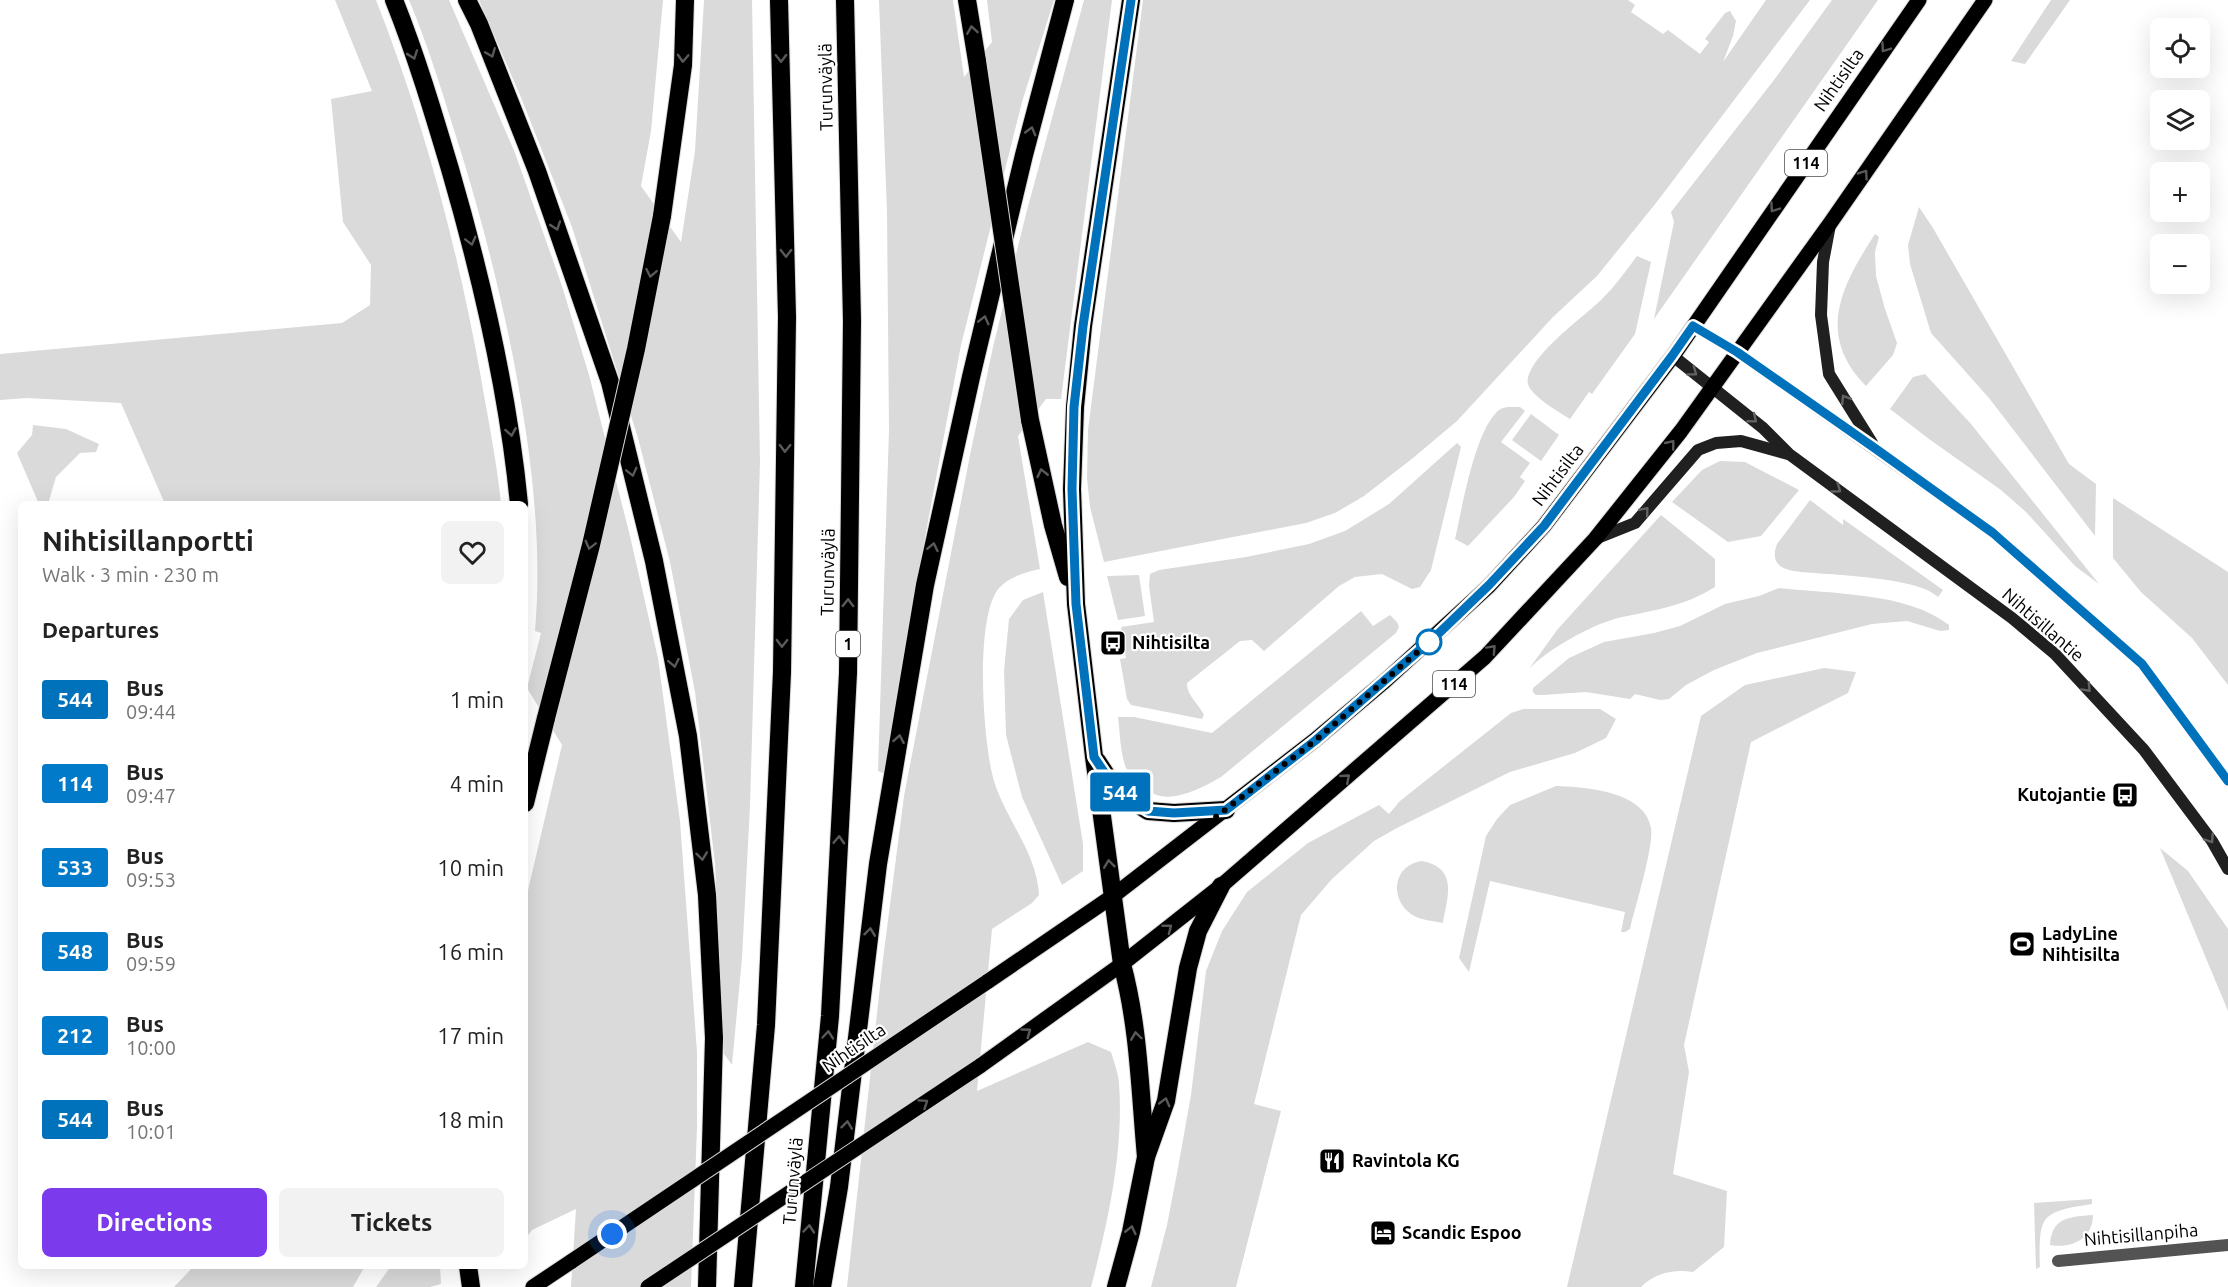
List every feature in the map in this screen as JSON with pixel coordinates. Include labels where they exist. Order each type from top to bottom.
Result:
[{"type":"highway","points":[[394,0],[436,120],[470,236],[513,439],[519,501]]},
{"type":"highway","points":[[467,0],[479,24],[537,171],[610,382],[654,561],[688,736],[707,895],[714,1038],[707,1287]]},
{"type":"highway","points":[[528,791],[591,545],[631,372],[662,216],[683,65],[685,0]]},
{"type":"highway","points":[[743,1287],[766,1025],[782,672],[787,317],[779,0]]},
{"type":"highway","name":"Turunväylä","points":[[804,1287],[830,1016],[848,673],[852,321],[846,0]]},
{"type":"highway","points":[[967,0],[1030,420],[1053,525],[1076,604]]},
{"type":"highway","points":[[822,1287],[839,1187],[878,864],[925,585],[970,377],[1024,155],[1065,0]]},
{"type":"highway","points":[[1131,0],[1083,326],[1074,407],[1072,489],[1076,604],[1122,964],[1130,992],[1138,1044],[1146,1157]]},
{"type":"highway","points":[[1094,757],[1116,790],[1148,811],[1174,813],[1226,810]]},
{"type":"highway","points":[[1116,1287],[1131,1232],[1146,1157],[1166,1101],[1188,968],[1195,940],[1221,886]]},
{"type":"highway","points":[[468,1269],[471,1287]]},
{"type":"main road","name":"Nihtisilta","points":[[533,1287],[1113,896],[1316,740],[1385,681],[1489,585],[1544,526],[1672,356],[1919,0]]},
{"type":"main road","name":"114","points":[[1122,964],[1221,886],[1485,657],[1595,539],[1713,387],[1985,0]]},
{"type":"main road","points":[[648,1287],[980,1066],[1122,964]]},
{"type":"street","name":"Nihtisillantie","points":[[1831,222],[1823,262],[1821,315],[1829,374],[1876,449]]},
{"type":"street","name":"Nihtisillantie","points":[[1693,326],[1737,352],[1993,533],[2142,664],[2228,781]]},
{"type":"street","name":"Nihtisillantie","points":[[1672,356],[1713,387],[1790,454],[2002,611],[2055,654],[2144,750],[2212,841],[2228,869]]},
{"type":"street","name":"Nihtisillantie","points":[[1595,539],[1635,523],[1698,450],[1716,443],[1741,441],[1790,454]]},
{"type":"street","name":"Nihtisillanpiha","points":[[2058,1261],[2228,1245]]},
{"type":"shaded area","points":[[335,0],[376,0],[409,92],[438,186],[462,282],[501,501],[164,501],[121,403],[27,398],[0,400],[0,354],[342,323],[370,305],[371,265],[343,222],[331,99],[372,91]]},
{"type":"shaded area","points":[[409,0],[449,0],[515,153],[562,286],[589,375],[658,658],[680,821],[697,1052],[697,1128],[691,1287],[571,1287],[576,1209],[532,1230],[528,1235],[528,890],[562,745],[528,690],[541,633],[535,631],[536,526],[529,456],[512,352],[472,187]]},
{"type":"shaded area","points":[[479,0],[663,0],[651,131],[641,186],[681,242],[695,151],[704,0],[752,0],[760,462],[750,806],[742,958],[732,1065],[724,1054],[715,864],[695,692],[670,562],[638,438],[572,227],[522,100]]},
{"type":"shaded area","points":[[879,0],[953,0],[964,77],[992,42],[987,0],[1054,0],[1022,102],[961,345],[926,532],[886,770],[883,773],[878,771],[889,430],[887,212]]},
{"type":"shaded area","points":[[1084,0],[1112,0],[1061,399],[1046,399],[1018,436],[1040,569],[1013,578],[999,588],[991,603],[986,625],[984,652],[984,712],[990,764],[999,795],[1033,865],[1039,895],[1032,903],[992,929],[977,1091],[1088,1042],[1111,1052],[1118,1079],[1120,1109],[1117,1160],[1109,1212],[1091,1287],[847,1287],[883,959],[904,796],[993,347],[1026,214]]},
{"type":"shaded area","points":[[1143,0],[1628,0],[1635,5],[1631,12],[1663,34],[1668,30],[1700,54],[1709,42],[1705,39],[1725,13],[1730,11],[1736,21],[1723,62],[1766,0],[1810,0],[1656,203],[1597,276],[1553,317],[1457,421],[1413,458],[1364,496],[1335,513],[1306,523],[1104,562],[1090,507],[1087,478],[1088,430]]},
{"type":"shaded area","points":[[1832,0],[1878,0],[1654,319],[1674,222],[1671,212],[1774,80]]},
{"type":"shaded area","points":[[2051,0],[2070,0],[2025,64],[2011,61]]},
{"type":"shaded area","points":[[1919,207],[2069,464],[2096,484],[2095,536],[1989,398],[1931,333],[1910,264],[1908,245]]},
{"type":"shaded area","points":[[1875,234],[1879,237],[1875,252],[1876,276],[1897,343],[1893,355],[1866,386],[1850,367],[1841,347],[1838,329],[1839,310],[1852,272]]},
{"type":"shaded area","points":[[1637,256],[1651,262],[1635,334],[1592,394],[1589,392],[1570,419],[1534,394],[1528,384],[1529,374],[1545,351],[1602,299]]},
{"type":"shaded area","points":[[1925,374],[1971,424],[2099,584],[2075,566],[2026,512],[2001,490],[1890,409],[1913,377]]},
{"type":"shaded area","points":[[1520,407],[1525,411],[1501,442],[1530,463],[1520,477],[1525,481],[1514,497],[1468,546],[1455,539],[1475,455],[1488,425],[1498,410]]},
{"type":"shaded area","points":[[1531,414],[1559,435],[1541,461],[1512,440]]},
{"type":"shaded area","points":[[33,425],[66,429],[99,444],[96,452],[80,453],[56,477],[49,501],[38,501],[17,453],[32,435]]},
{"type":"shaded area","points":[[1457,443],[1461,447],[1431,570],[1420,587],[1412,589],[1382,574],[1355,577],[1339,586],[1264,651],[1252,640],[1240,641],[1187,683],[1191,696],[1204,715],[1202,719],[1131,705],[1127,699],[1120,659],[1126,658],[1121,627],[1154,622],[1149,586],[1150,574],[1159,570],[1246,557],[1309,544],[1345,531],[1389,504]]},
{"type":"shaded area","points":[[1720,461],[1745,462],[1799,490],[1761,536],[1728,542],[1672,502],[1702,470]]},
{"type":"shaded area","points":[[2113,498],[2228,572],[2228,685],[2192,638],[2141,592],[2113,558]]},
{"type":"shaded area","points":[[1810,500],[1843,525],[1843,519],[1943,590],[1938,597],[1928,590],[1894,581],[1801,572],[1789,570],[1780,565],[1775,557],[1777,544]]},
{"type":"shaded area","points":[[1661,515],[1715,559],[1715,587],[1680,603],[1595,626],[1558,646],[1529,669],[1557,630]]},
{"type":"shaded area","points":[[1139,575],[1145,616],[1118,620],[1107,576]]},
{"type":"shaded area","points":[[1779,588],[1890,600],[1932,614],[1949,625],[1949,630],[1940,631],[1907,621],[1872,624],[1757,653],[1714,670],[1686,685],[1669,699],[1660,700],[1635,694],[1630,699],[1586,692],[1536,695],[1533,692],[1533,688],[1569,658],[1604,642],[1680,626],[1725,604],[1759,596]]},
{"type":"shaded area","points":[[1043,592],[1083,844],[1083,871],[1062,885],[1022,797],[1006,735],[1004,671],[1009,619],[1023,600]]},
{"type":"shaded area","points":[[1361,611],[1373,626],[1390,615],[1399,627],[1396,633],[1221,777],[1189,793],[1166,797],[1145,789],[1127,769],[1122,753],[1118,717],[1134,717],[1212,733]]},
{"type":"shaded area","points":[[1824,668],[1856,672],[1848,693],[1751,742],[1684,1045],[1689,1072],[1673,1174],[1727,1191],[1724,1247],[1693,1272],[1665,1273],[1652,1278],[1641,1287],[1567,1287],[1701,716],[1745,685]]},
{"type":"shaded area","points":[[1523,709],[1600,709],[1616,719],[1606,738],[1575,753],[1510,772],[1374,841],[1332,879],[1301,915],[1254,1104],[1281,1111],[1236,1287],[1151,1287],[1167,1225],[1191,1095],[1206,971],[1222,931],[1247,892],[1308,843],[1379,805],[1389,814],[1400,801],[1511,713]]},
{"type":"shaded area","points":[[1556,786],[1597,790],[1612,794],[1638,806],[1646,816],[1651,828],[1650,849],[1630,929],[1621,932],[1625,912],[1490,881],[1469,972],[1459,958],[1486,836],[1510,805]]},
{"type":"shaded area","points":[[2160,848],[2188,871],[2228,929],[2228,1011]]},
{"type":"shaded area","points":[[1422,861],[1441,870],[1446,877],[1448,893],[1443,923],[1414,916],[1399,900],[1397,883],[1400,875],[1412,864]]},
{"type":"shaded area","points":[[2092,1199],[2092,1204],[2062,1210],[2046,1219],[2040,1236],[2040,1267],[2036,1269],[2034,1203]]},
{"type":"shaded area","points":[[2093,1215],[2092,1223],[2085,1236],[2073,1244],[2050,1245],[2054,1229],[2063,1220]]},
{"type":"shaded area","points":[[191,1269],[363,1269],[353,1287],[174,1287]]},
{"type":"shaded area","points":[[389,1269],[440,1269],[441,1284],[430,1287],[376,1287]]},
{"type":"bus line","name":"544","points":[[1131,0],[1083,326],[1074,407],[1072,489],[1076,604],[1094,757],[1116,790],[1148,811],[1174,813],[1226,810],[1316,740],[1437,635],[1489,585],[1544,526],[1693,326],[1737,352],[1993,533],[2142,664],[2228,781]]},
{"type":"place","name":"Nihtisilta","points":[[1113,643]]},
{"type":"place","name":"Kutojantie","points":[[2125,795]]},
{"type":"place","name":"LadyLine Nihtisilta","points":[[2022,944]]},
{"type":"place","name":"Ravintola KG","points":[[1332,1161]]},
{"type":"place","name":"Scandic Espoo","points":[[1383,1233]]},
{"type":"route","points":[[612,1234],[1113,896],[1316,740],[1437,635],[1429,642]]}]
